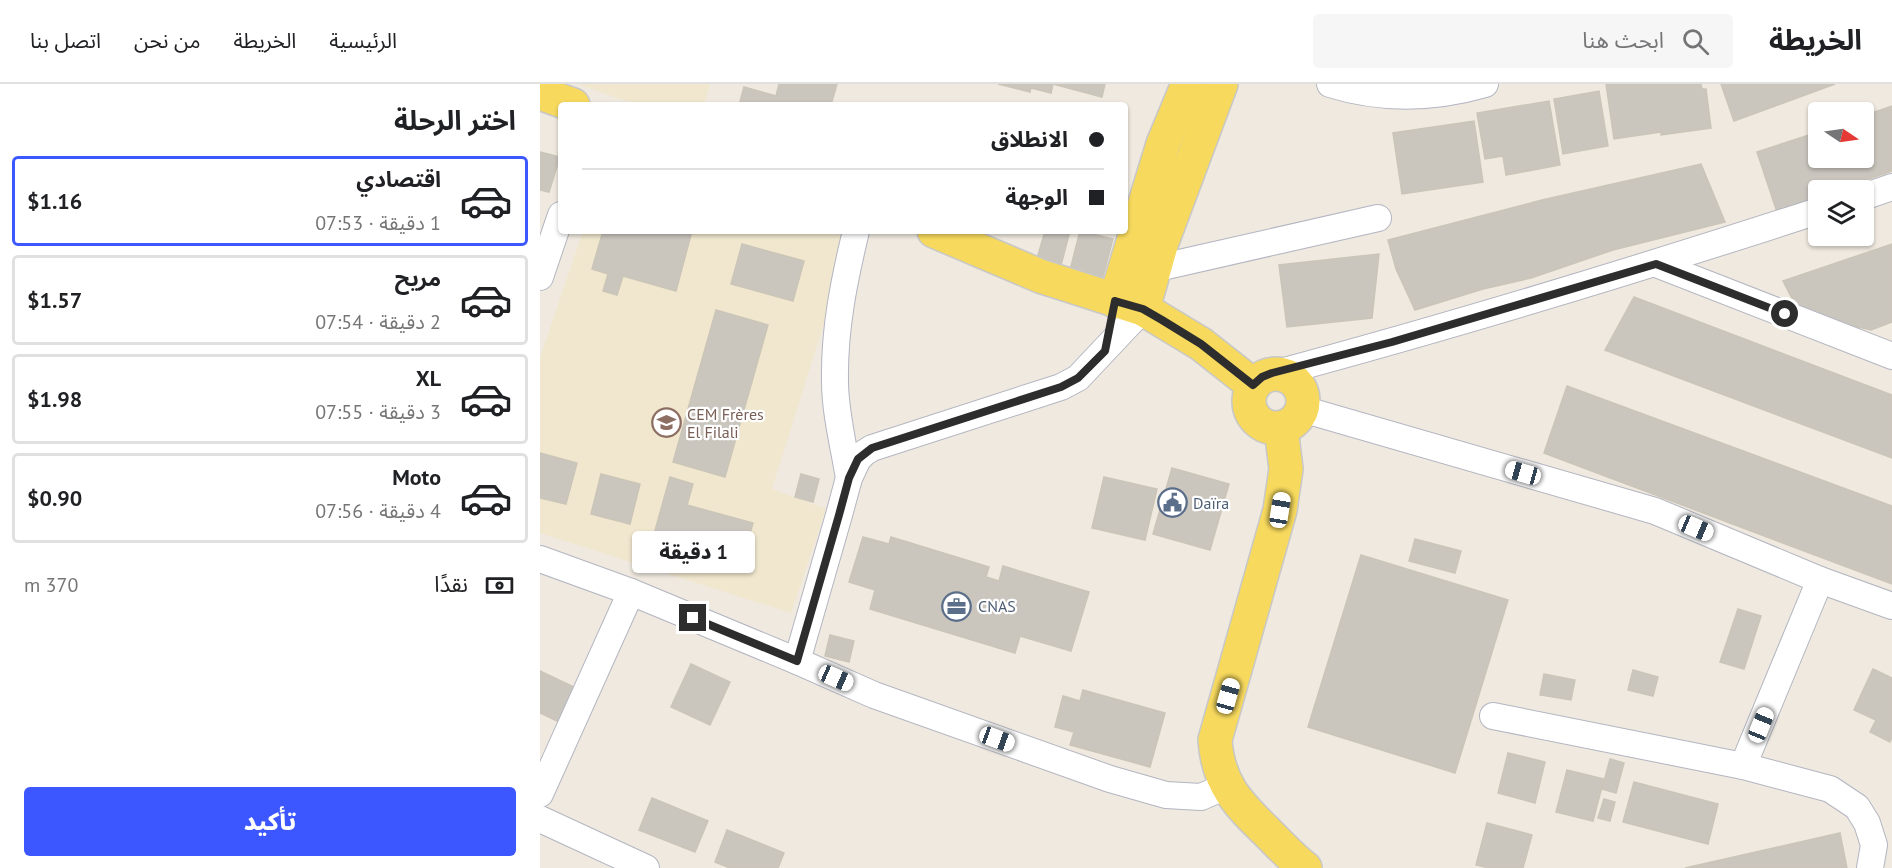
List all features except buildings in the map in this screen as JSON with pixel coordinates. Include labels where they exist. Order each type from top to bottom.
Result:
[{"type":"main road","points":[[1129,305],[1163,144],[1188,84]]},
{"type":"main road","points":[[1129,305],[1153,269],[1221,84]]},
{"type":"main road","points":[[540,93],[565,102]]},
{"type":"main road","points":[[941,234],[1040,276],[1129,305],[1265,379],[1287,375],[1300,388],[1303,397],[1292,418],[1280,510],[1215,740],[1216,756],[1226,786],[1248,814],[1305,868]]},
{"type":"main road","points":[[1265,379],[1248,402],[1250,411],[1263,425],[1272,428],[1292,418]]},
{"type":"street","points":[[1330,84],[1383,96],[1436,95],[1485,84]]},
{"type":"street","points":[[1874,193],[1892,187]]},
{"type":"street","points":[[1265,379],[1656,264],[1808,214]]},
{"type":"street","points":[[1153,269],[1378,218]]},
{"type":"street","points":[[540,277],[558,224]]},
{"type":"street","points":[[849,478],[835,372],[836,337],[842,290],[855,234]]},
{"type":"street","points":[[1656,264],[1892,356]]},
{"type":"street","points":[[797,661],[849,478],[858,459],[872,448],[1061,387],[1078,378],[1105,351],[1129,305]]},
{"type":"street","points":[[1292,418],[1655,511],[1821,580],[1892,606]]},
{"type":"street","points":[[540,559],[631,592],[874,695],[1110,779],[1166,795],[1201,797],[1226,786]]},
{"type":"street","points":[[1743,766],[1821,580]]},
{"type":"street","points":[[540,794],[631,592]]},
{"type":"street","points":[[1493,716],[1743,766],[1830,789],[1857,807],[1867,822],[1879,855]]},
{"type":"street","points":[[540,819],[646,868]]},
{"type":"shaded area","points":[[577,84],[710,84],[705,102],[629,102]]},
{"type":"shaded area","name":"CEM Frères El Filali","points":[[582,234],[852,234],[772,489],[826,509],[791,613],[540,533],[540,358]]},
{"type":"place","name":"CEM Frères El Filali","points":[[666,423]]},
{"type":"place","name":"Daïra","points":[[1172,503]]},
{"type":"place","name":"CNAS","points":[[957,606]]},
{"type":"route","points":[[693,618],[797,661],[849,478],[858,459],[872,448],[1061,387],[1078,378],[1105,351],[1115,301],[1143,309],[1162,320],[1201,344],[1253,385],[1262,377],[1272,373],[1392,342],[1656,264],[1785,314]]}]
